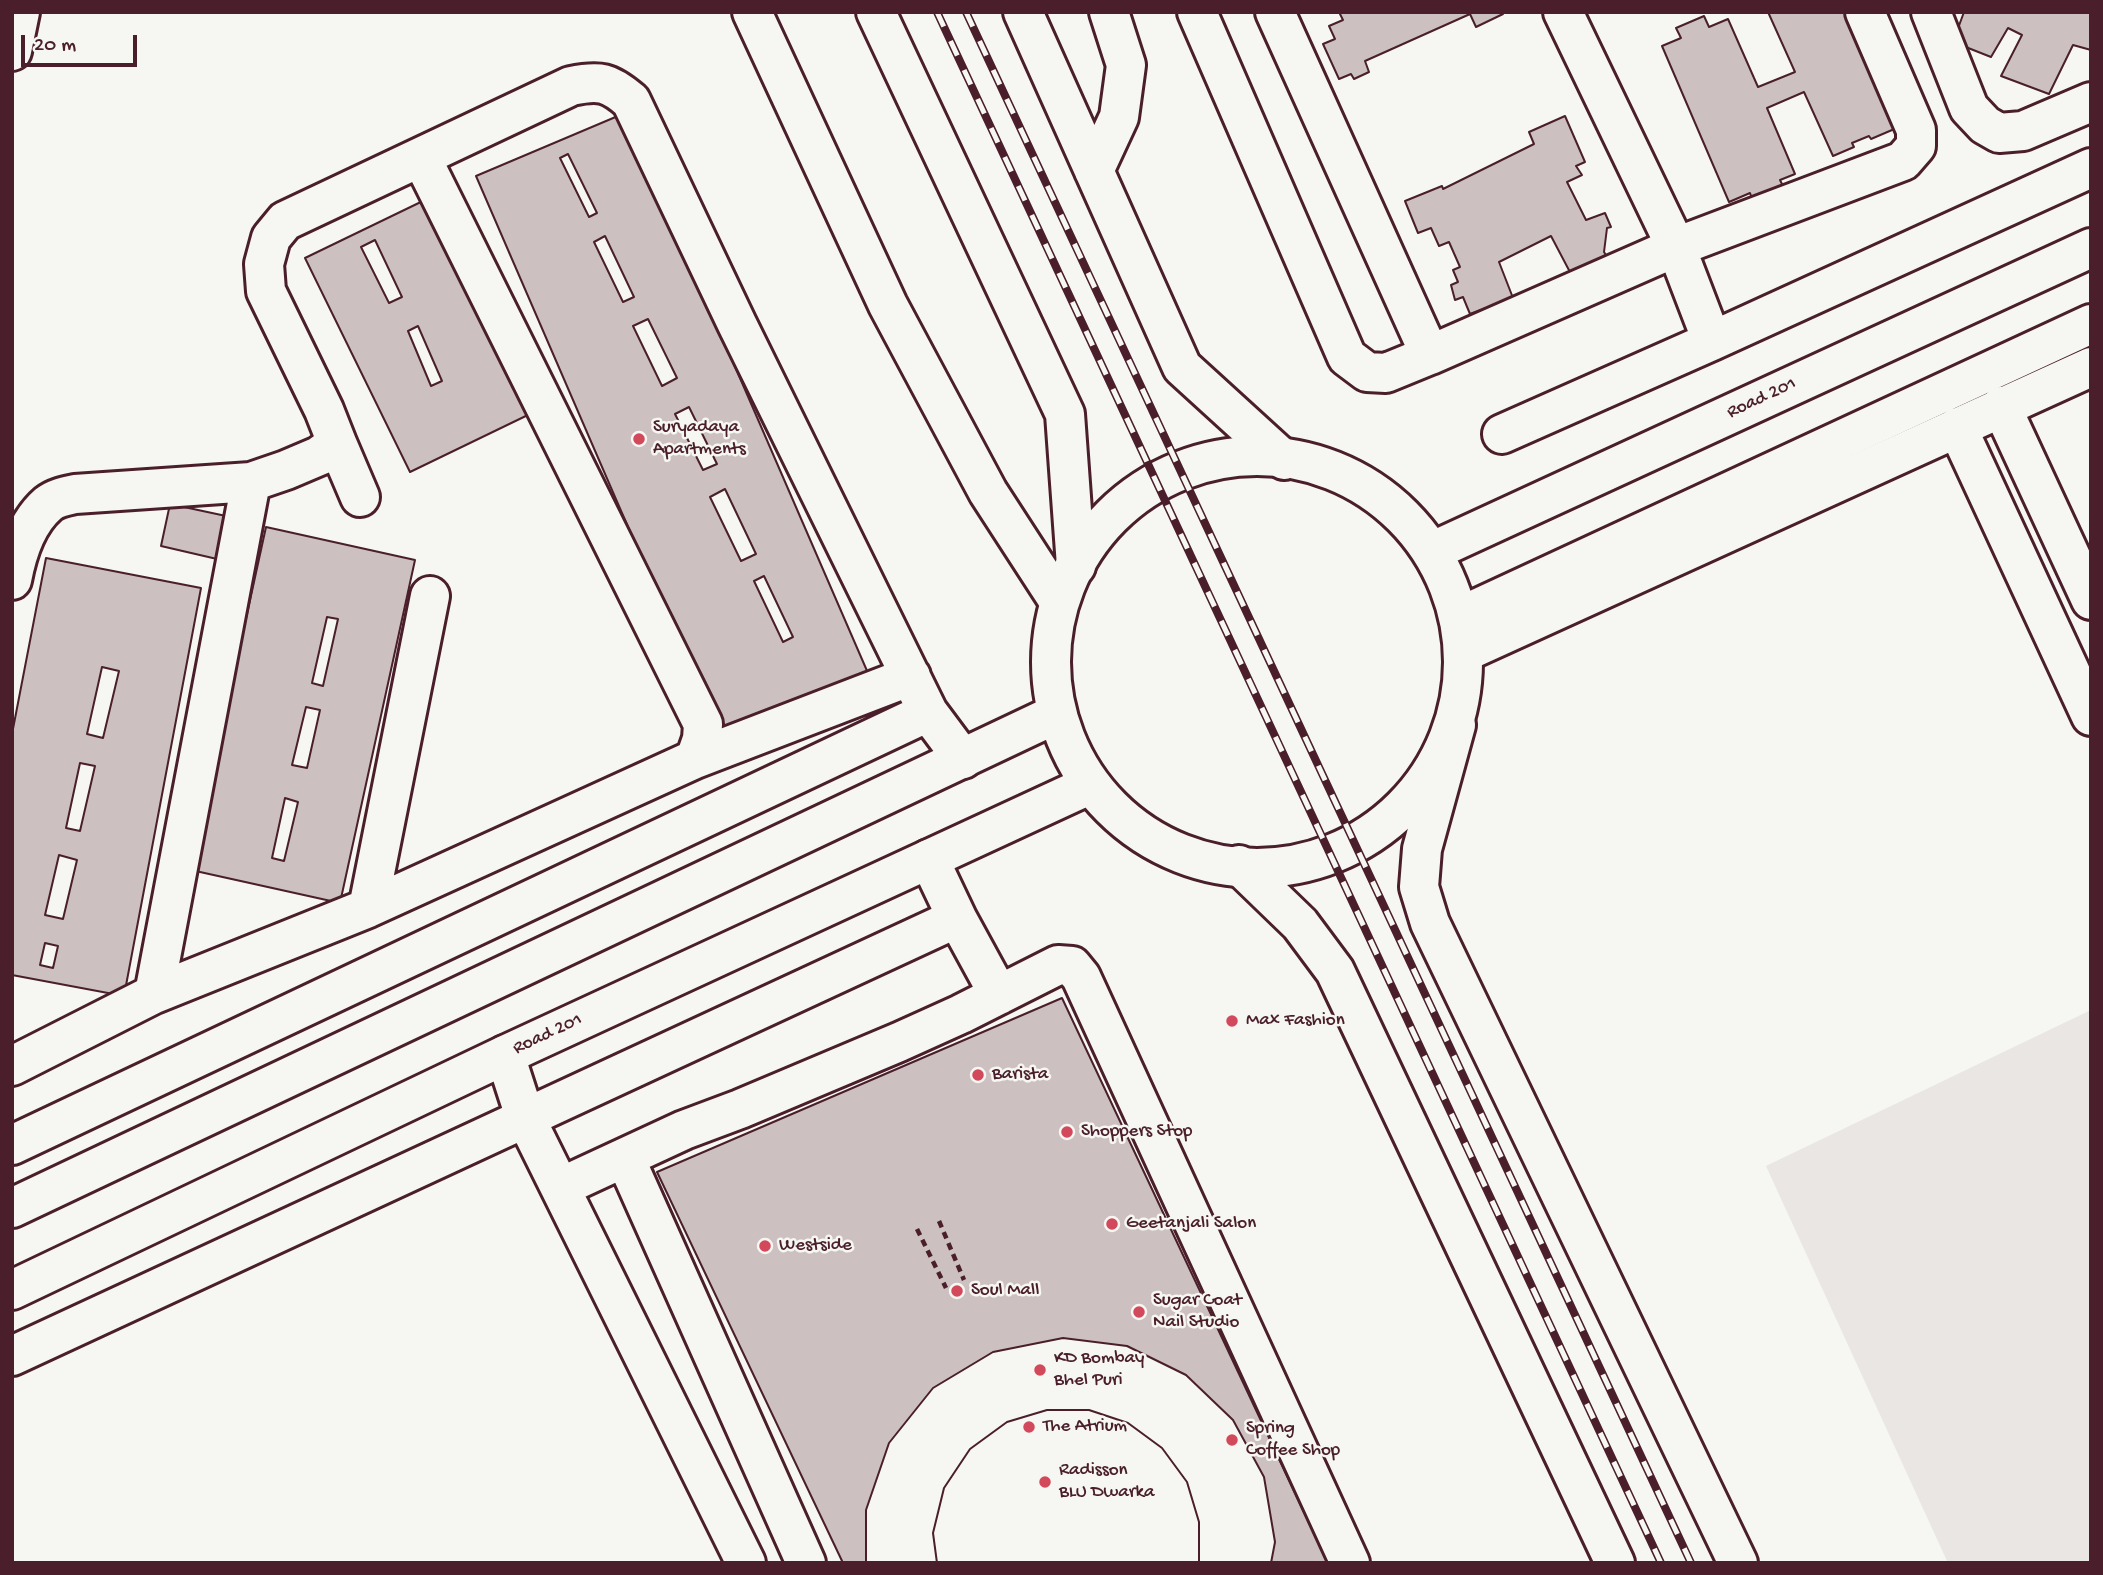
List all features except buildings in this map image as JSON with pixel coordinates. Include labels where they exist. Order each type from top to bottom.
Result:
[{"type":"street","points":[[12,51],[20,12]]},
{"type":"street","points":[[752,12],[888,305],[988,492],[1058,600]]},
{"type":"street","points":[[876,12],[1065,414],[1076,566]]},
{"type":"street","points":[[1023,12],[1182,367],[1284,460]]},
{"type":"street","points":[[1094,171],[1119,117],[1126,65],[1109,12]]},
{"type":"street","points":[[1197,12],[1347,358],[1367,372],[1386,373],[1676,247],[1903,161],[1916,146],[1916,130],[1865,12]]},
{"type":"street","points":[[1275,12],[1430,355]]},
{"type":"street","points":[[1563,12],[1676,247],[1712,341]]},
{"type":"street","points":[[1931,12],[1969,108],[1985,125],[1999,133],[2023,131],[2091,102]]},
{"type":"street","points":[[360,497],[324,410],[266,291],[264,264],[271,239],[285,221],[571,86],[594,81],[615,86],[631,101],[928,712],[963,759]]},
{"type":"street","points":[[421,157],[703,724],[702,738],[695,759]]},
{"type":"street","points":[[1502,434],[2091,168]]},
{"type":"street","name":"Road 201","points":[[1433,551],[2091,248]]},
{"type":"street","points":[[1463,634],[2091,324]]},
{"type":"street","points":[[1463,634],[1957,427],[2091,367]]},
{"type":"street","points":[[2001,406],[2091,600]]},
{"type":"street","points":[[1957,427],[2091,716]]},
{"type":"street","points":[[12,580],[16,558],[30,524],[50,502],[75,494],[251,482],[319,456],[337,443]]},
{"type":"street","points":[[1456,724],[1422,791],[1354,846],[1272,869],[1196,860],[1125,822],[1087,786],[1056,714],[1049,670],[1058,600],[1092,535],[1160,478],[1239,455],[1319,464],[1386,499],[1433,551],[1463,634],[1456,724],[1422,849],[1419,887],[1430,923],[1738,1563]]},
{"type":"street","points":[[154,994],[251,482]]},
{"type":"street","points":[[368,908],[430,596]]},
{"type":"street","points":[[12,1066],[154,994],[368,908],[695,759],[911,676]]},
{"type":"street","points":[[12,1145],[928,712]]},
{"type":"street","points":[[12,1208],[1056,714]]},
{"type":"street","name":"Road 201","points":[[12,1290],[505,1055],[1087,786]]},
{"type":"street","points":[[929,859],[957,918],[999,995]]},
{"type":"street","points":[[1239,865],[1300,924],[1335,971],[1615,1563]]},
{"type":"street","points":[[12,1356],[957,918]]},
{"type":"street","points":[[561,1187],[684,1130],[899,1042],[1058,965],[1072,966],[1081,977],[1350,1563]]},
{"type":"street","points":[[505,1055],[526,1117],[746,1563]]},
{"type":"street","points":[[625,1158],[806,1563]]},
{"type":"street","points":[[703,1475],[757,1453]]},
{"type":"path","points":[[939,1222],[964,1280]]},
{"type":"path","points":[[917,1229],[946,1288]]},
{"type":"shaded area","points":[[2091,1010],[2091,1563],[1948,1563],[1766,1166]]},
{"type":"railway","points":[[937,12],[1661,1563]]},
{"type":"railway","points":[[966,12],[1691,1563]]},
{"type":"place","name":"Suryadaya Apartments","points":[[639,439]]},
{"type":"place","name":"Max Fashion","points":[[1232,1021]]},
{"type":"place","name":"Barista","points":[[978,1075]]},
{"type":"place","name":"Shoppers Stop","points":[[1067,1132]]},
{"type":"place","name":"Geetanjali Salon","points":[[1112,1224]]},
{"type":"place","name":"Westside","points":[[765,1246]]},
{"type":"place","name":"Soul Mall","points":[[957,1291]]},
{"type":"place","name":"Sugar Coat Nail Studio","points":[[1139,1312]]},
{"type":"place","name":"KD Bombay Bhel Puri","points":[[1040,1370]]},
{"type":"place","name":"The Atrium","points":[[1029,1427]]},
{"type":"place","name":"Spring Coffee Shop","points":[[1232,1440]]},
{"type":"place","name":"Radisson BLU Dwarka","points":[[1045,1482]]}]
